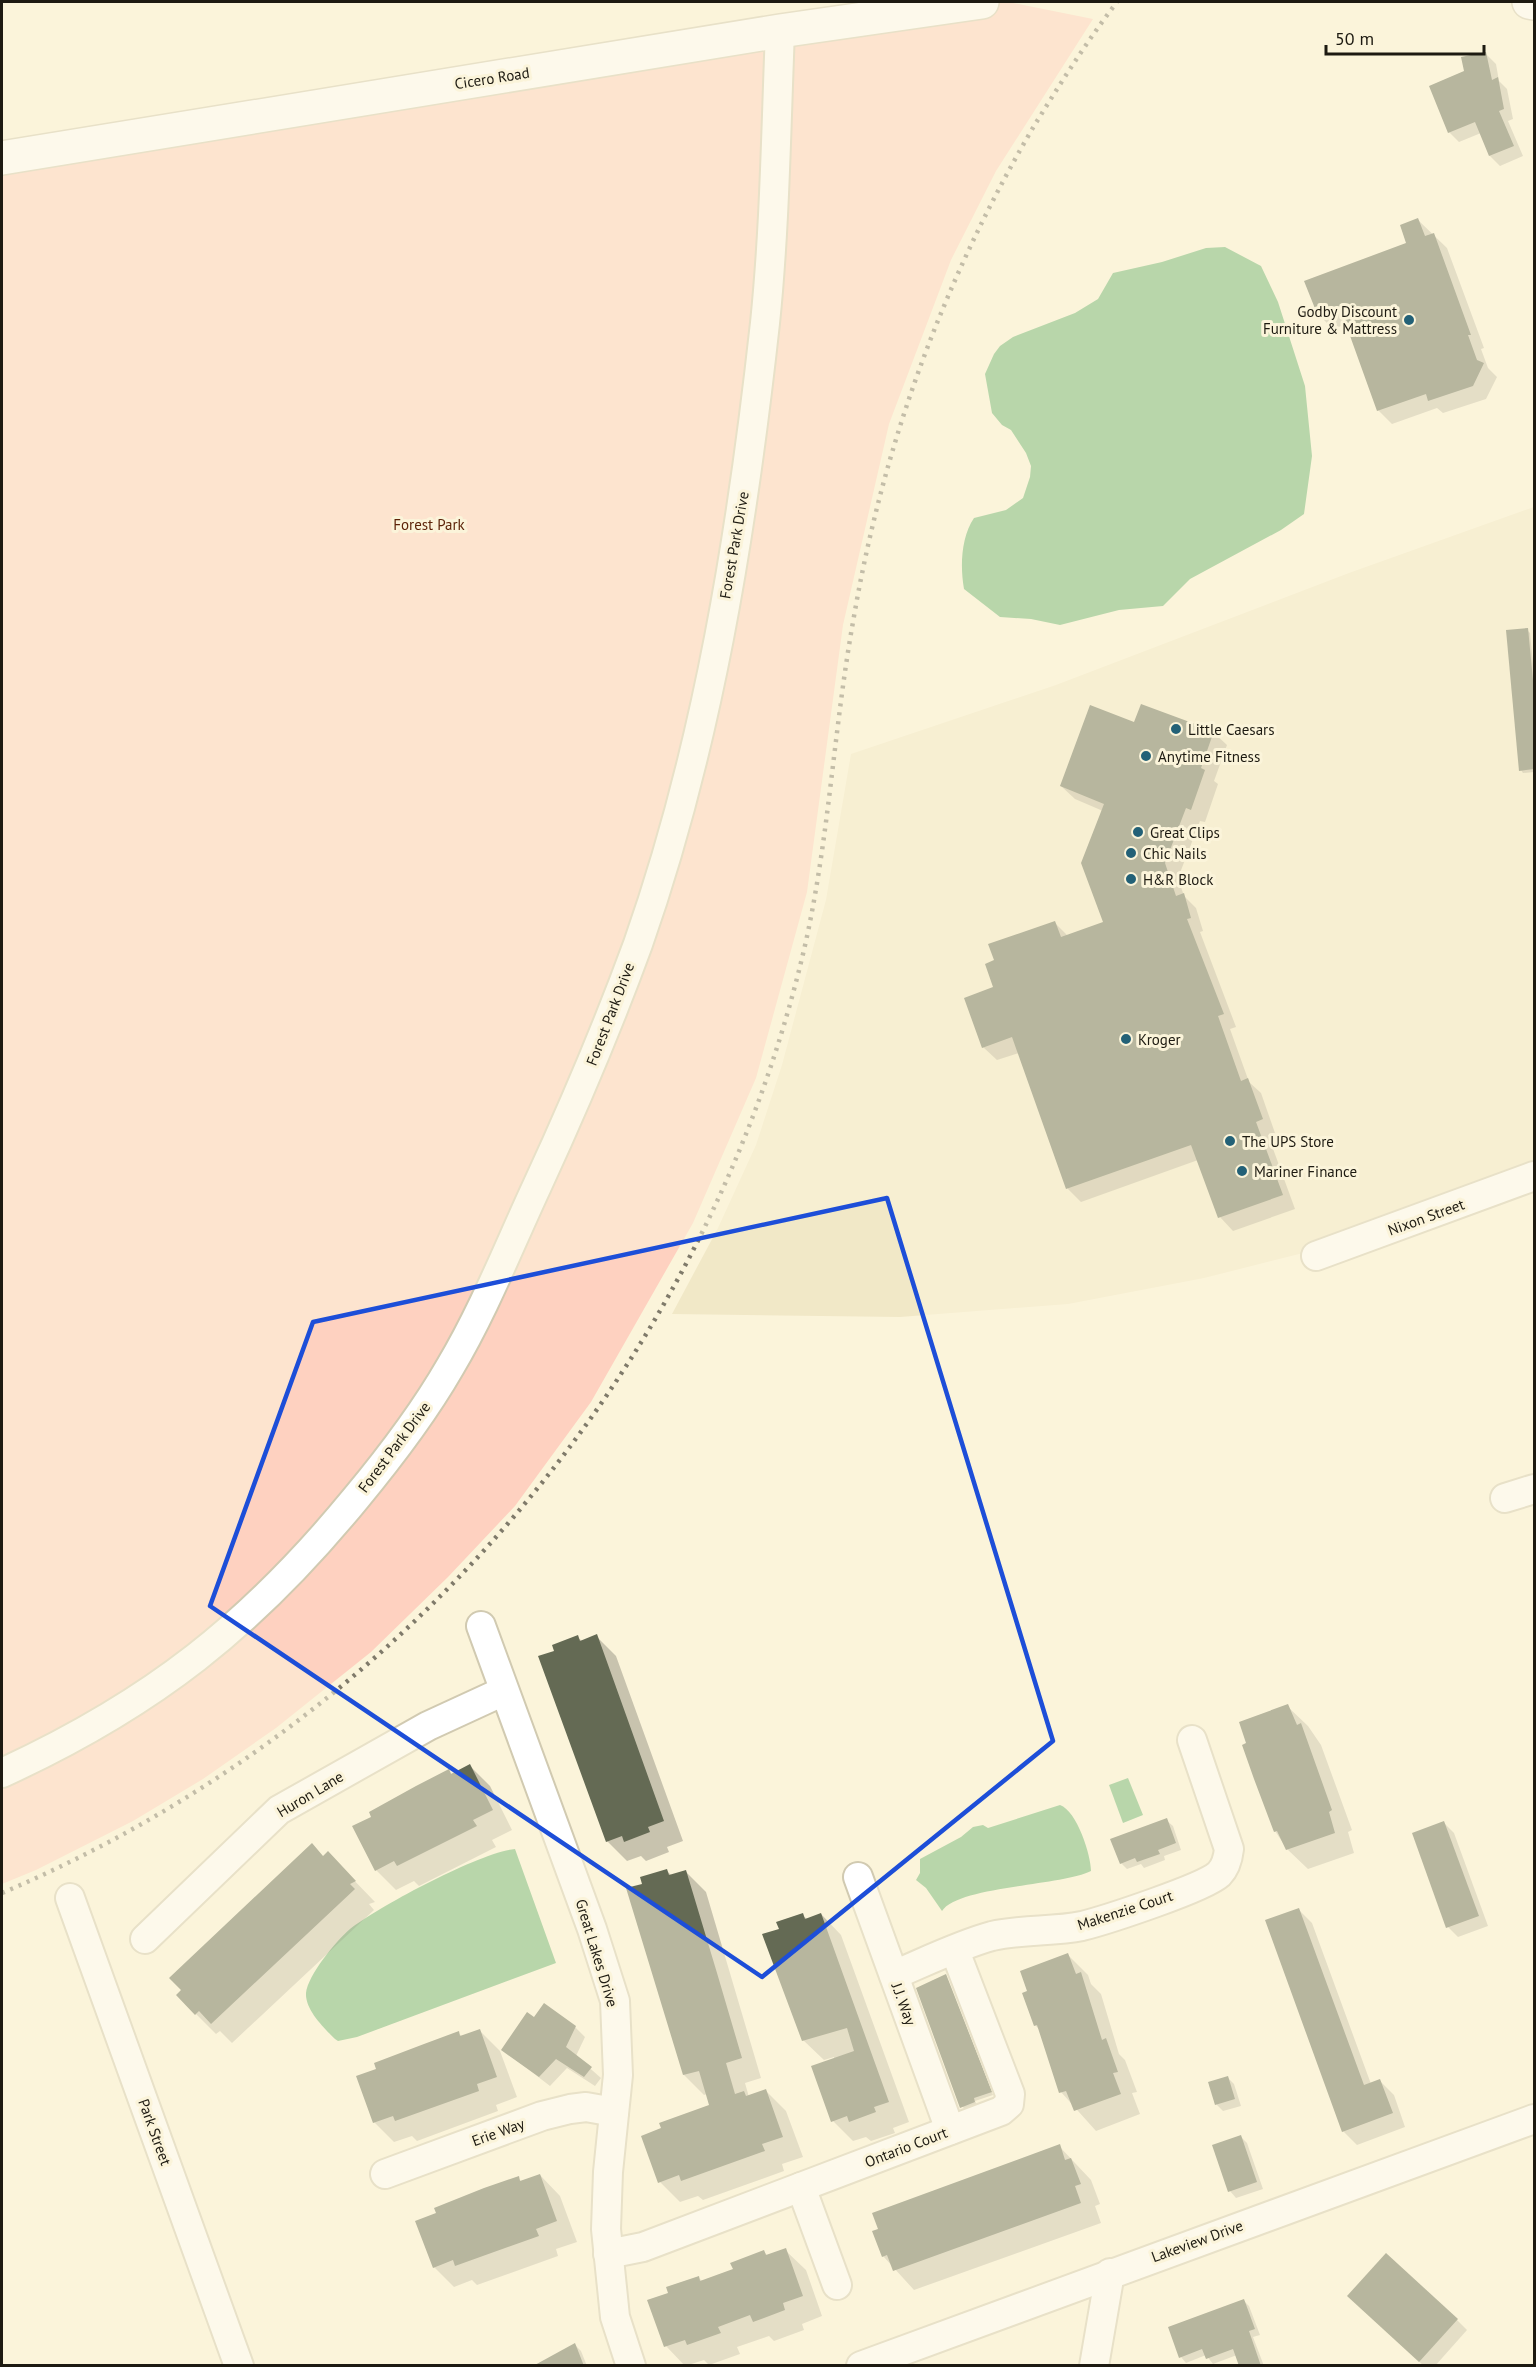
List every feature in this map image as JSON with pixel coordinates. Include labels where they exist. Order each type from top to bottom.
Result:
[{"type":"main road","name":"Cicero Road","points":[[2,158],[780,31],[982,2]]},
{"type":"main road","points":[[1529,2],[1534,3]]},
{"type":"street","name":"Forest Park Drive","points":[[2,1773],[94,1727],[164,1683],[227,1635],[270,1595],[319,1543],[412,1427],[451,1366],[576,1102],[638,943],[660,872],[698,734],[723,609],[745,483],[765,320],[772,236],[780,31]]},
{"type":"street","name":"Nixon Street","points":[[1316,1256],[1534,1176]]},
{"type":"street","points":[[1505,1498],[1534,1489]]},
{"type":"street","name":"Great Lakes Drive","points":[[481,1626],[615,2001],[618,2075],[608,2172],[608,2254],[615,2317],[631,2366]]},
{"type":"street","name":"Huron Lane","points":[[145,1939],[279,1810],[428,1726],[504,1691]]},
{"type":"street","name":"Makenzie Court","points":[[894,1975],[988,1937],[1014,1931],[1080,1926],[1100,1921],[1178,1893],[1219,1874],[1229,1849],[1192,1740]]},
{"type":"street","name":"J.J. Way","points":[[858,1877],[950,2130]]},
{"type":"street","name":"Park Street","points":[[70,1898],[239,2366]]},
{"type":"street","name":"Ontario Court","points":[[608,2254],[643,2247],[950,2130],[1001,2110],[1009,2104],[1010,2094],[955,1951]]},
{"type":"street","name":"Erie Way","points":[[385,2174],[561,2111],[586,2107],[614,2112]]},
{"type":"street","name":"Lakeview Drive","points":[[861,2366],[1534,2119]]},
{"type":"street","points":[[801,2187],[837,2285]]},
{"type":"street","points":[[1095,2366],[1110,2273]]},
{"type":"highlighted area","points":[[887,1198],[1053,1741],[762,1977],[210,1606],[313,1322]]},
{"type":"shaded area","points":[[1225,247],[1261,266],[1278,302],[1305,386],[1312,456],[1304,514],[1281,530],[1190,579],[1163,606],[1119,610],[1060,625],[1031,619],[1000,617],[964,589],[962,571],[966,534],[974,518],[1006,510],[1023,498],[1030,477],[1031,466],[1026,453],[1011,430],[1002,425],[992,413],[985,374],[994,354],[1000,346],[1013,337],[1075,313],[1098,299],[1113,273],[1162,262],[1206,248]]},
{"type":"shaded area","points":[[1534,507],[1534,1172],[1331,1246],[1204,1278],[1068,1304],[900,1317],[672,1314],[718,1228],[756,1145],[782,1065],[826,900],[851,754],[1056,685],[1349,573]]},
{"type":"shaded area","points":[[1128,1778],[1143,1815],[1123,1823],[1109,1785]]},
{"type":"shaded area","points":[[1060,1805],[1072,1816],[1082,1834],[1089,1855],[1091,1871],[1077,1876],[968,1896],[952,1903],[942,1911],[926,1888],[916,1880],[920,1873],[920,1859],[961,1837],[973,1827],[983,1825],[988,1828]]},
{"type":"shaded area","points":[[515,1849],[556,1963],[357,2037],[338,2041],[335,2039],[312,2012],[306,1993],[317,1968],[344,1934],[364,1919],[430,1882],[478,1860]]},
{"type":"green space","name":"Forest Park","points":[[988,2],[1008,2],[1093,19],[996,171],[951,260],[889,424],[843,625],[807,892],[756,1078],[693,1223],[591,1402],[515,1506],[448,1577],[371,1652],[276,1728],[203,1779],[133,1821],[36,1870],[2,1884],[2,162]]},
{"type":"building","points":[[1486,52],[1492,80],[1498,77],[1504,109],[1499,111],[1514,146],[1489,156],[1475,122],[1448,133],[1429,86],[1464,71],[1461,57]]},
{"type":"building","points":[[1418,218],[1425,236],[1434,233],[1471,335],[1468,335],[1477,360],[1484,363],[1473,386],[1428,401],[1426,394],[1377,411],[1340,308],[1318,316],[1304,281],[1406,243],[1400,225]]},
{"type":"building","points":[[1528,628],[1534,691],[1534,769],[1519,771],[1506,630]]},
{"type":"building","points":[[1141,704],[1214,731],[1201,768],[1205,770],[1191,810],[1186,808],[1165,863],[1176,896],[1184,893],[1191,918],[1187,919],[1224,1014],[1218,1016],[1241,1081],[1248,1078],[1263,1119],[1256,1122],[1283,1195],[1218,1218],[1191,1145],[1066,1189],[1012,1037],[982,1048],[964,998],[993,987],[985,964],[994,960],[988,944],[1055,921],[1061,937],[1103,922],[1081,863],[1104,804],[1060,786],[1090,705],[1134,722]]},
{"type":"building","points":[[597,1634],[664,1821],[648,1827],[650,1832],[624,1842],[622,1836],[606,1842],[538,1656],[554,1651],[552,1645],[578,1635],[580,1641]]},
{"type":"building","points":[[1288,1704],[1297,1725],[1301,1723],[1332,1810],[1329,1812],[1335,1833],[1286,1850],[1277,1831],[1274,1832],[1254,1779],[1242,1745],[1246,1743],[1239,1722]]},
{"type":"building","points":[[470,1764],[493,1810],[473,1820],[477,1826],[397,1866],[394,1861],[375,1871],[352,1826],[371,1817],[369,1812],[416,1786],[449,1769],[451,1774]]},
{"type":"building","points":[[1167,1818],[1176,1843],[1158,1850],[1160,1854],[1137,1862],[1135,1858],[1120,1864],[1110,1839]]},
{"type":"building","points":[[1444,1821],[1479,1916],[1446,1928],[1412,1833]]},
{"type":"building","points":[[312,1843],[323,1856],[328,1851],[356,1881],[350,1884],[355,1889],[211,2024],[199,2011],[195,2015],[176,1995],[181,1990],[169,1978]]},
{"type":"building","points":[[667,1869],[669,1875],[686,1870],[742,2058],[726,2063],[735,2094],[744,2091],[746,2096],[766,2089],[783,2137],[762,2144],[765,2151],[681,2181],[679,2175],[658,2183],[641,2136],[661,2128],[659,2123],[709,2105],[699,2071],[683,2075],[626,1888],[642,1884],[640,1877]]},
{"type":"building","points":[[1299,1908],[1364,2085],[1380,2079],[1393,2113],[1342,2132],[1265,1920]]},
{"type":"building","points":[[803,1913],[805,1919],[821,1913],[889,2102],[874,2107],[876,2112],[849,2122],[847,2116],[831,2122],[811,2066],[854,2051],[847,2028],[802,2041],[762,1934],[779,1929],[776,1922]]},
{"type":"building","points":[[1068,1953],[1076,1974],[1081,1972],[1102,2040],[1106,2038],[1118,2072],[1113,2073],[1121,2094],[1074,2111],[1066,2091],[1059,2093],[1037,2025],[1034,2026],[1022,1993],[1027,1991],[1020,1971]]},
{"type":"building","points":[[946,1974],[992,2092],[974,2098],[975,2102],[960,2108],[916,1988]]},
{"type":"building","points":[[544,2003],[576,2026],[566,2047],[592,2067],[584,2077],[556,2059],[539,2077],[501,2050],[527,2012],[534,2017]]},
{"type":"building","points":[[480,2029],[497,2077],[477,2084],[479,2091],[395,2121],[393,2116],[373,2123],[356,2076],[376,2069],[374,2063],[424,2044],[459,2031],[460,2036]]},
{"type":"building","points":[[1228,2076],[1235,2099],[1215,2105],[1208,2082]]},
{"type":"building","points":[[1241,2135],[1257,2182],[1228,2192],[1212,2145]]},
{"type":"building","points":[[1060,2144],[1065,2160],[1071,2158],[1081,2184],[1075,2186],[1081,2203],[893,2271],[887,2255],[882,2257],[872,2231],[878,2229],[872,2213]]},
{"type":"building","points":[[540,2174],[557,2221],[536,2229],[539,2236],[455,2266],[453,2260],[433,2268],[415,2221],[436,2213],[434,2208],[484,2188],[519,2176],[520,2181]]},
{"type":"building","points":[[786,2248],[803,2296],[783,2303],[785,2310],[753,2322],[750,2315],[718,2327],[721,2333],[687,2345],[685,2340],[664,2347],[647,2300],[668,2293],[666,2287],[699,2276],[700,2281],[733,2269],[730,2263],[764,2250],[766,2255]]},
{"type":"building","points":[[1386,2253],[1458,2319],[1419,2362],[1347,2296]]},
{"type":"building","points":[[1244,2299],[1255,2329],[1249,2331],[1261,2366],[1239,2366],[1233,2349],[1206,2359],[1202,2349],[1179,2358],[1168,2327]]},
{"type":"building","points":[[575,2343],[584,2366],[533,2366]]},
{"type":"railway","points":[[2,1893],[147,1821],[282,1733],[406,1629],[517,1513],[614,1384],[696,1245],[760,1097],[806,941],[826,822],[853,622],[881,492],[899,428],[945,304],[1001,185],[1054,94],[1084,47],[1117,2]]},
{"type":"place","name":"Godby Discount Furniture & Mattress","points":[[1409,320]]},
{"type":"place","name":"Little Caesars","points":[[1176,729]]},
{"type":"place","name":"Anytime Fitness","points":[[1146,756]]},
{"type":"place","name":"Great Clips","points":[[1138,832]]},
{"type":"place","name":"Chic Nails","points":[[1131,853]]},
{"type":"place","name":"H&R Block","points":[[1131,879]]},
{"type":"place","name":"Kroger","points":[[1126,1039]]},
{"type":"place","name":"The UPS Store","points":[[1230,1141]]},
{"type":"place","name":"Mariner Finance","points":[[1242,1171]]}]
